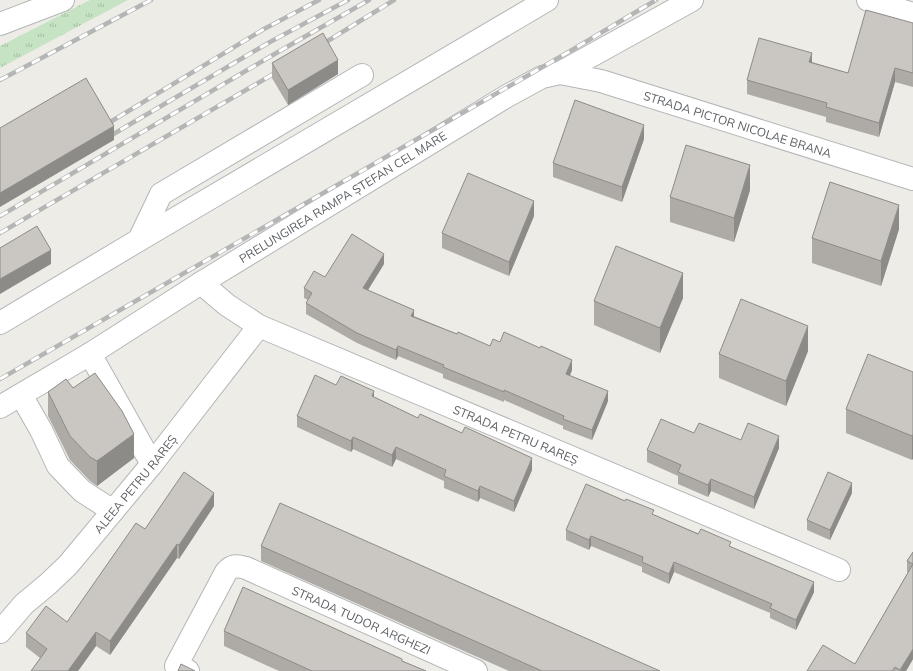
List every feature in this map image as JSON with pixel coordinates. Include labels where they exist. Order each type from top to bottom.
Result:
[{"type":"street","points":[[0,23],[16,0]]},
{"type":"street","points":[[0,23],[63,0]]},
{"type":"street","points":[[0,323],[547,0]]},
{"type":"street","name":"PRELUNGIREA RAMPA ȘTEFAN CEL MARE","points":[[0,406],[90,354],[201,283],[507,96],[542,77],[560,73],[692,0]]},
{"type":"street","points":[[868,0],[913,14]]},
{"type":"street","name":"STRADA PICTOR NICOLAE BRANA","points":[[560,73],[601,82],[913,179]]},
{"type":"street","points":[[139,240],[160,194],[362,75]]},
{"type":"street","name":"STRADA PETRU RAREȘ","points":[[201,283],[228,305],[259,326],[839,570]]},
{"type":"street","name":"ALEEA PETRU RAREȘ","points":[[0,632],[24,604],[48,584],[68,564],[152,464],[259,326]]},
{"type":"street","points":[[90,354],[152,464]]},
{"type":"street","points":[[21,394],[41,430],[58,466],[82,491],[113,510]]},
{"type":"street","name":"STRADA TUDOR ARGHEZI","points":[[182,668],[226,572],[231,567],[238,566],[246,568],[476,671]]},
{"type":"green space","points":[[90,0],[128,0],[0,68],[0,46]]},
{"type":"building","points":[[866,10],[913,23],[913,73],[895,68],[879,123],[826,107],[827,103],[747,80],[759,38],[812,53],[809,62],[848,73]]},
{"type":"building","points":[[323,33],[338,60],[288,90],[272,63]]},
{"type":"building","points":[[86,78],[114,126],[0,193],[0,128]]},
{"type":"building","points":[[575,100],[644,125],[622,187],[553,163]]},
{"type":"building","points":[[686,145],[750,165],[734,218],[670,197]]},
{"type":"building","points":[[468,173],[534,201],[509,262],[442,233]]},
{"type":"building","points":[[830,182],[899,205],[881,261],[812,238]]},
{"type":"building","points":[[37,226],[51,250],[0,279],[0,248]]},
{"type":"building","points":[[352,234],[384,254],[363,288],[414,310],[411,316],[457,334],[458,332],[490,346],[493,339],[500,342],[504,332],[572,360],[566,374],[608,391],[592,430],[563,419],[564,416],[504,390],[504,392],[443,367],[444,365],[398,346],[396,350],[357,333],[306,303],[312,293],[304,288],[314,271],[325,277]]},
{"type":"building","points":[[616,246],[683,273],[660,328],[594,301]]},
{"type":"building","points":[[741,299],[808,326],[786,381],[719,354]]},
{"type":"building","points":[[868,354],[913,372],[912,436],[846,409]]},
{"type":"building","points":[[95,373],[122,411],[134,434],[97,461],[90,457],[70,436],[48,392],[66,379],[73,388]]},
{"type":"building","points":[[315,375],[336,385],[341,376],[374,391],[372,396],[418,418],[420,414],[462,433],[465,427],[532,458],[514,501],[480,486],[478,491],[444,476],[446,470],[396,447],[392,455],[353,437],[351,441],[297,416]]},
{"type":"building","points":[[661,419],[694,433],[699,423],[741,440],[748,423],[779,436],[754,497],[711,479],[708,485],[678,472],[681,465],[647,450]]},
{"type":"building","points":[[184,472],[214,493],[179,545],[177,544],[110,641],[96,632],[68,671],[31,671],[47,649],[26,633],[46,606],[67,622],[136,523],[145,529]]},
{"type":"building","points":[[828,472],[852,483],[830,530],[807,520]]},
{"type":"building","points":[[586,484],[625,501],[626,499],[654,510],[652,514],[698,534],[701,529],[731,542],[729,546],[814,582],[796,620],[770,608],[772,604],[674,562],[669,574],[642,562],[643,557],[591,536],[589,540],[566,530]]},
{"type":"building","points":[[280,503],[660,671],[542,671],[261,546]]},
{"type":"building","points":[[913,552],[913,564],[907,561]]},
{"type":"building","points":[[913,564],[913,649],[900,670],[895,667],[892,671],[807,671],[823,645],[855,664]]},
{"type":"building","points":[[243,587],[426,671],[312,671],[224,631]]},
{"type":"building","points":[[181,664],[195,671],[178,671]]},
{"type":"railway","points":[[0,80],[151,0]]},
{"type":"railway","points":[[102,127],[264,29],[319,0]]},
{"type":"railway","points":[[105,139],[270,42],[348,0]]},
{"type":"railway","points":[[0,216],[369,0]]},
{"type":"railway","points":[[318,47],[394,0]]},
{"type":"railway","points":[[0,379],[572,50],[656,0]]},
{"type":"railway","points":[[0,233],[282,69]]}]
